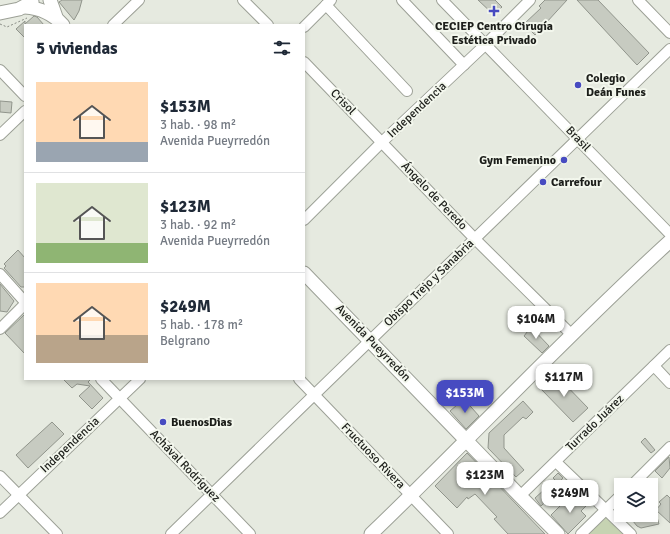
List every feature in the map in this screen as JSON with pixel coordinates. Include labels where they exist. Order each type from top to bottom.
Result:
[{"type":"main road","points":[[50,0],[60,21]]},
{"type":"main road","points":[[2,15],[32,5],[60,21]]},
{"type":"main road","points":[[371,534],[467,441],[572,335],[670,241]]},
{"type":"main road","name":"Avenida Pueyrredón","points":[[305,274],[558,534]]},
{"type":"street","points":[[114,24],[139,0]]},
{"type":"street","points":[[243,0],[267,24]]},
{"type":"street","points":[[402,0],[464,65]]},
{"type":"street","name":"Brasil","points":[[442,0],[670,234]]},
{"type":"street","name":"Independencia","points":[[305,219],[382,142],[486,44],[530,0]]},
{"type":"street","points":[[638,0],[670,33]]},
{"type":"street","points":[[305,25],[328,2],[407,91]]},
{"type":"street","name":"Obispo Trejo y Sanabria","points":[[171,534],[670,49]]},
{"type":"street","name":"Crisol","points":[[305,63],[382,142]]},
{"type":"street","points":[[0,70],[24,95]]},
{"type":"street","points":[[0,135],[24,112]]},
{"type":"street","name":"Ángelo de Peredo","points":[[382,142],[475,239],[572,335]]},
{"type":"street","points":[[0,274],[24,302]]},
{"type":"street","points":[[0,328],[24,304]]},
{"type":"street","name":"Turrado Juárez","points":[[520,496],[670,350]]},
{"type":"street","points":[[654,366],[670,383]]},
{"type":"street","name":"Achával Rodríguez","points":[[101,380],[250,534]]},
{"type":"street","name":"Independencia","points":[[0,512],[139,380]]},
{"type":"street","name":"Fructuoso Rivera","points":[[300,380],[448,534]]},
{"type":"street","points":[[639,478],[670,447]]},
{"type":"street","points":[[556,462],[630,534]]},
{"type":"street","points":[[0,476],[57,534]]},
{"type":"street","points":[[581,534],[614,502]]},
{"type":"path","points":[[0,24],[7,27],[26,19],[32,5]]},
{"type":"green space","points":[[607,515],[626,534],[589,534]]},
{"type":"building","points":[[62,0],[82,0],[79,11],[74,20],[59,2]]},
{"type":"building","name":"CECIEP Centro Cirugía Estética Privado","points":[[478,0],[495,0],[502,7],[494,15]]},
{"type":"building","points":[[545,0],[567,0],[535,35],[524,24],[541,8],[539,6]]},
{"type":"building","points":[[577,0],[598,0],[649,53],[637,65]]},
{"type":"building","points":[[34,16],[37,17],[43,24],[25,24]]},
{"type":"building","points":[[25,21],[24,24],[24,37],[16,29]]},
{"type":"building","points":[[0,101],[12,102],[11,113],[0,112]]},
{"type":"building","points":[[18,250],[24,257],[24,287],[21,287],[4,268],[6,266],[4,264]]},
{"type":"building","points":[[0,284],[14,301],[7,312],[0,311]]},
{"type":"building","points":[[24,315],[24,353],[5,333]]},
{"type":"building","points":[[531,327],[549,346],[542,353],[524,336]]},
{"type":"building","points":[[556,375],[588,408],[573,422],[541,389]]},
{"type":"building","points":[[64,380],[90,380],[88,382],[103,398],[92,409],[79,396],[90,386],[77,384],[72,388]]},
{"type":"building","points":[[464,399],[479,416],[466,429],[450,411]]},
{"type":"building","points":[[523,401],[533,412],[526,419],[523,417],[504,435],[504,448],[524,470],[516,477],[488,448],[489,433]]},
{"type":"building","points":[[52,422],[64,434],[28,468],[16,455]]},
{"type":"building","points":[[645,438],[655,450],[651,453],[641,442]]},
{"type":"building","points":[[467,453],[545,534],[508,534],[494,519],[497,517],[475,494],[468,499],[467,497],[457,508],[435,486]]},
{"type":"building","points":[[669,457],[670,468],[662,478],[655,471]]},
{"type":"building","points":[[558,473],[563,478],[553,489],[556,492],[541,506],[535,498],[555,480],[553,478]]},
{"type":"building","points":[[578,494],[588,504],[581,511],[586,516],[568,534],[551,515],[564,502],[568,505]]},
{"type":"building","points":[[667,495],[670,498],[670,523],[658,512],[658,508],[661,504],[659,502]]},
{"type":"building","points":[[658,520],[659,524],[641,528],[634,522],[658,522]]},
{"type":"place","name":"CECIEP Centro Cirugía Estética Privado","points":[[494,11]]},
{"type":"place","name":"Colegio Deán Funes","points":[[578,85]]},
{"type":"place","name":"Gym Femenino","points":[[564,160]]},
{"type":"place","name":"Carrefour","points":[[543,182]]},
{"type":"place","name":"BuenosDias","points":[[163,422]]}]
